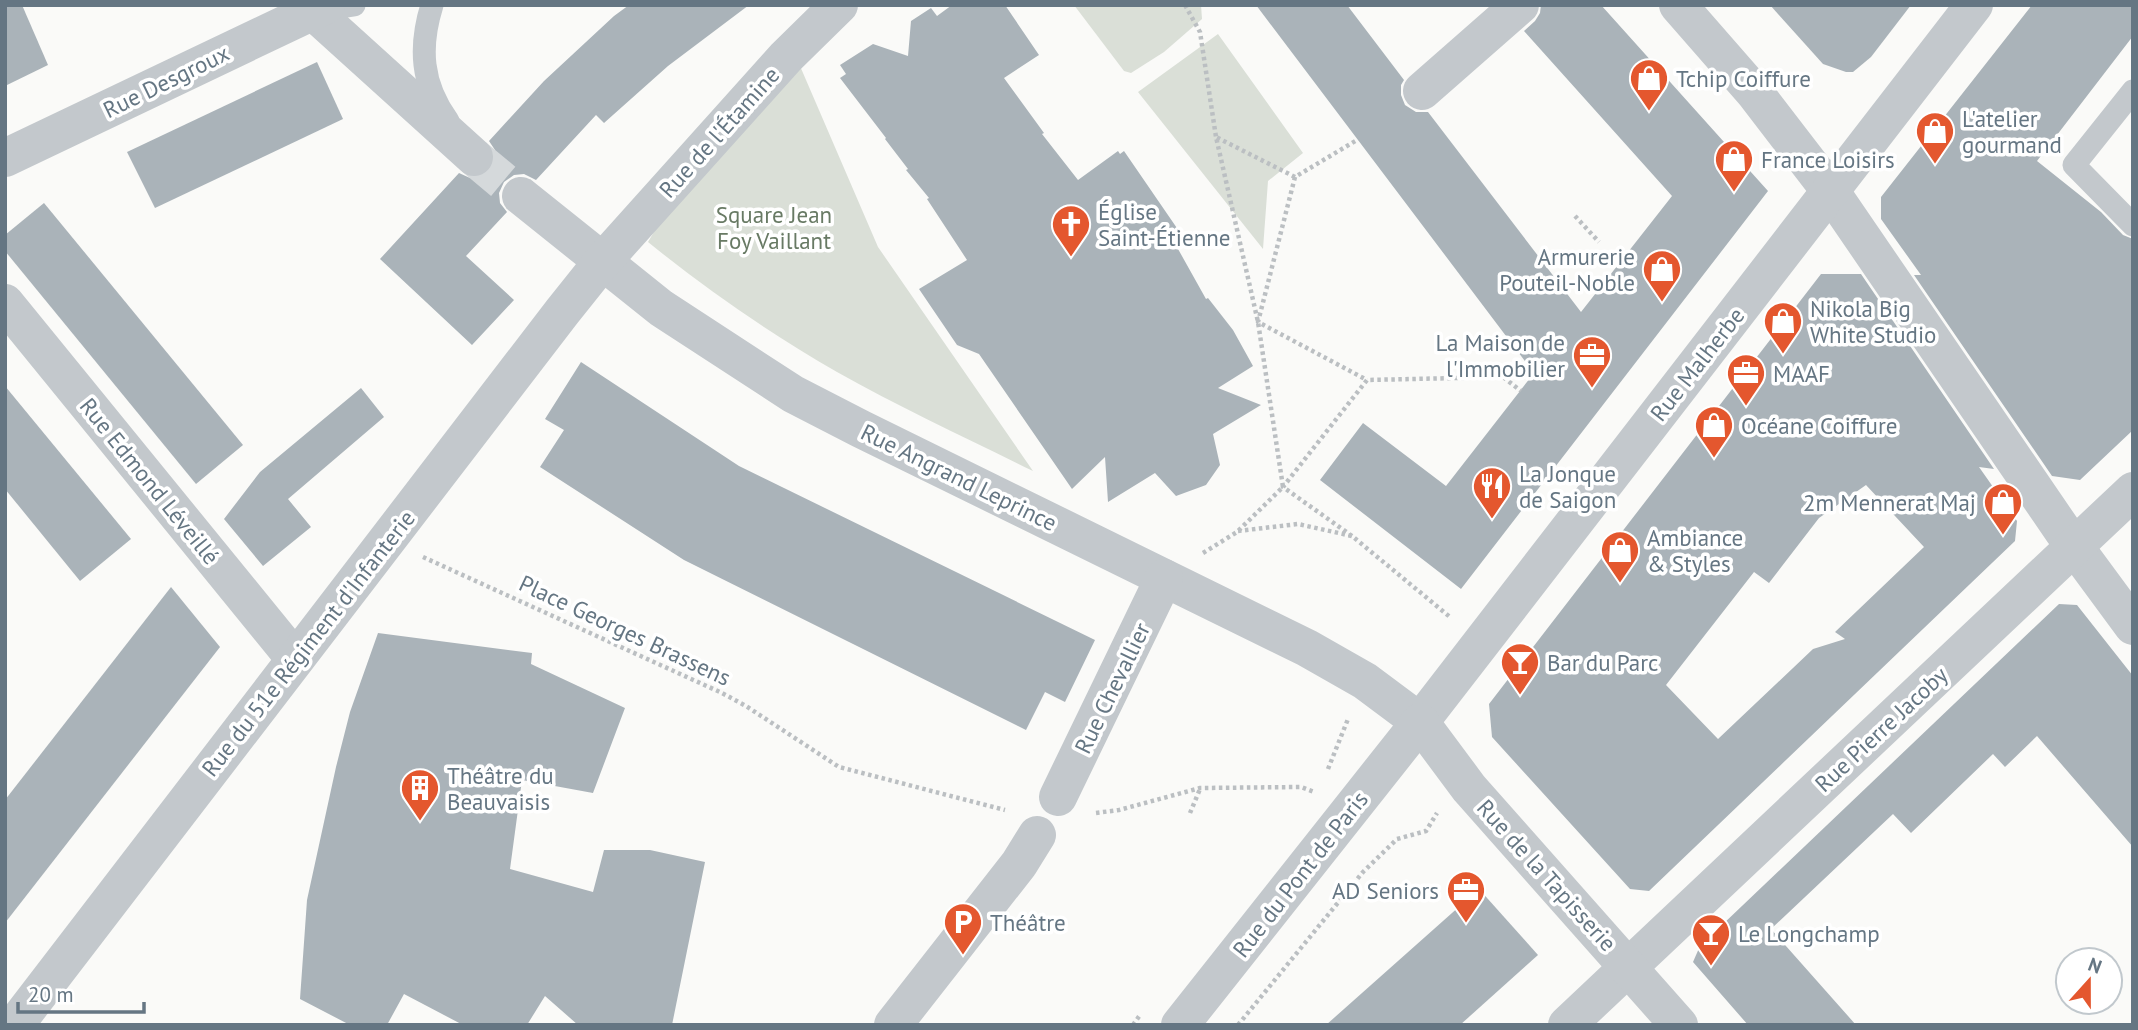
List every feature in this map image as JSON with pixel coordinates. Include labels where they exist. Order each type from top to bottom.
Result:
[{"type":"street","name":"Rue de l'Étamine","points":[[602,262],[786,57],[839,5]]},
{"type":"street","points":[[1422,91],[1520,5]]},
{"type":"street","points":[[1678,5],[1754,92],[1831,192],[2074,546],[2133,626]]},
{"type":"street","name":"Rue Malherbe","points":[[1420,722],[1974,5]]},
{"type":"street","points":[[315,7],[474,157]]},
{"type":"street","name":"Rue Desgroux","points":[[5,158],[315,7]]},
{"type":"street","name":"Rue Angrand Leprince","points":[[522,196],[661,308],[793,394],[1349,670],[1382,691],[1420,722]]},
{"type":"street","name":"Rue du 51e Régiment d'Infanterie","points":[[15,1025],[602,262]]},
{"type":"street","name":"Rue Edmond Léveillé","points":[[5,303],[295,659]]},
{"type":"street","name":"Rue Pierre Jacoby","points":[[1567,1025],[2133,491]]},
{"type":"street","name":"Rue Chevallier","points":[[1058,797],[1164,578]]},
{"type":"street","name":"Rue de la Tapisserie","points":[[1420,722],[1469,788],[1679,1025]]},
{"type":"street","name":"Rue du Pont de Paris","points":[[1180,1025],[1420,722]]},
{"type":"street","points":[[893,1025],[1019,864],[1037,835]]},
{"type":"lane","points":[[315,7],[354,5]]},
{"type":"lane","points":[[432,5],[423,46],[425,70],[443,114],[474,157]]},
{"type":"lane","points":[[2133,91],[2074,165],[2133,225]]},
{"type":"path","points":[[1185,5],[1200,32],[1216,136],[1258,322],[1283,486],[1352,536],[1481,643]]},
{"type":"path","points":[[1216,136],[1295,177]]},
{"type":"path","points":[[1258,322],[1295,177],[1357,140]]},
{"type":"path","points":[[1575,216],[1599,242]]},
{"type":"path","points":[[1258,322],[1367,380],[1503,377],[1521,391]]},
{"type":"path","points":[[1164,578],[1237,532],[1283,486],[1367,380]]},
{"type":"path","points":[[1237,532],[1298,524],[1352,536]]},
{"type":"path","name":"Place Georges Brassens","points":[[387,541],[697,680],[746,706],[838,767]]},
{"type":"path","points":[[1190,813],[1200,788]]},
{"type":"path","points":[[1238,1025],[1363,872],[1397,839]]},
{"type":"green space","points":[[1074,5],[1201,5],[1202,19],[1164,52],[1131,73],[1124,71]]},
{"type":"green space","points":[[1218,34],[1303,153],[1268,181],[1263,249],[1138,92]]},
{"type":"green space","name":"Square Jean Foy Vaillant","points":[[800,66],[878,247],[1033,471],[837,372],[716,294],[648,242],[658,225]]},
{"type":"building","points":[[5,5],[22,5],[48,65],[5,86]]},
{"type":"building","points":[[629,5],[749,5],[668,66],[604,123],[596,115],[536,180],[524,174],[514,175],[504,182],[499,193],[500,203],[507,212],[466,256],[514,300],[472,345],[380,259],[459,173],[470,178],[480,178],[490,172],[495,161],[495,150],[489,141],[544,81]]},
{"type":"building","name":"Église Saint-Étienne","points":[[952,5],[1005,5],[1039,55],[1004,78],[1044,133],[1042,134],[1078,180],[1118,151],[1120,154],[1124,151],[1181,234],[1173,240],[1206,299],[1208,298],[1233,330],[1253,366],[1218,388],[1261,405],[1213,434],[1220,465],[1206,485],[1176,496],[1155,473],[1108,502],[1105,457],[1072,489],[979,354],[957,345],[919,289],[967,260],[927,199],[929,198],[840,78],[846,74],[840,65],[873,44],[908,56],[911,21],[931,8],[937,16]]},
{"type":"building","points":[[1256,5],[1347,5],[1404,80],[1401,95],[1405,105],[1416,112],[1428,112],[1581,312],[1672,196],[1524,31],[1535,21],[1541,5],[1601,5],[1768,191],[1461,589],[1320,480],[1363,423],[1446,486],[1534,373]]},
{"type":"building","points":[[1770,5],[1911,5],[1871,57],[1853,72],[1846,72],[1823,64]]},
{"type":"building","points":[[2032,5],[2133,5],[2133,36],[2037,161],[2101,212],[2123,235],[2133,239],[2133,430],[2080,480],[2052,476],[1914,275],[1921,275],[1881,219],[1881,197]]},
{"type":"building","points":[[317,62],[343,119],[155,208],[127,152]]},
{"type":"building","points":[[44,203],[243,445],[196,484],[5,251],[5,235]]},
{"type":"building","points":[[1821,274],[1861,274],[1994,469],[1979,467],[2017,521],[2015,541],[1649,891],[1630,889],[1492,737],[1489,704]],"holes":[[[1866,485],[1924,547],[1835,632],[1845,639],[1813,649],[1718,739],[1666,685],[1754,572],[1769,583],[1819,518]]]},
{"type":"building","points":[[581,362],[739,466],[1095,640],[1065,702],[1045,692],[1026,730],[684,560],[540,467],[564,430],[545,419]]},
{"type":"building","points":[[5,386],[131,539],[80,581],[5,489]]},
{"type":"building","points":[[361,388],[384,417],[288,499],[311,527],[263,566],[224,519],[260,472]]},
{"type":"building","points":[[171,587],[220,647],[5,923],[5,800]]},
{"type":"building","points":[[2059,604],[2077,605],[2133,676],[2133,847],[2037,736],[2005,767],[1993,754],[1911,833],[1893,814],[1771,929],[1856,1025],[1748,1025],[1693,962],[1700,946]]},
{"type":"building","name":"Théâtre du Beauvaisis","points":[[378,633],[532,653],[531,664],[625,708],[593,793],[522,780],[510,869],[593,892],[604,850],[650,850],[705,862],[672,1025],[578,1025],[545,996],[527,1025],[463,1025],[404,994],[387,1025],[350,1025],[300,999],[307,900],[350,712]]},
{"type":"building","points":[[1479,889],[1538,955],[1460,1025],[1326,1025]]},
{"type":"tunnel","points":[[474,157],[521,196]]},
{"type":"place","name":"Tchip Coiffure","points":[[1649,112]]},
{"type":"place","name":"L'atelier gourmand","points":[[1935,165]]},
{"type":"place","name":"France Loisirs","points":[[1734,193]]},
{"type":"place","name":"Église Saint-Étienne","points":[[1071,258]]},
{"type":"place","name":"Armurerie Pouteil-Noble","points":[[1662,303]]},
{"type":"place","name":"Nikola Big White Studio","points":[[1783,355]]},
{"type":"place","name":"La Maison de l'Immobilier","points":[[1592,389]]},
{"type":"place","name":"MAAF","points":[[1746,407]]},
{"type":"place","name":"Océane Coiffure","points":[[1714,459]]},
{"type":"place","name":"La Jonque de Saigon","points":[[1492,520]]},
{"type":"place","name":"2m Mennerat Maj","points":[[2003,536]]},
{"type":"place","name":"Ambiance & Styles","points":[[1620,584]]},
{"type":"place","name":"Bar du Parc","points":[[1520,696]]},
{"type":"place","name":"Théâtre du Beauvaisis","points":[[420,822]]},
{"type":"place","name":"AD Seniors","points":[[1466,924]]},
{"type":"place","name":"Théâtre","points":[[963,956]]},
{"type":"place","name":"Le Longchamp","points":[[1711,967]]}]
